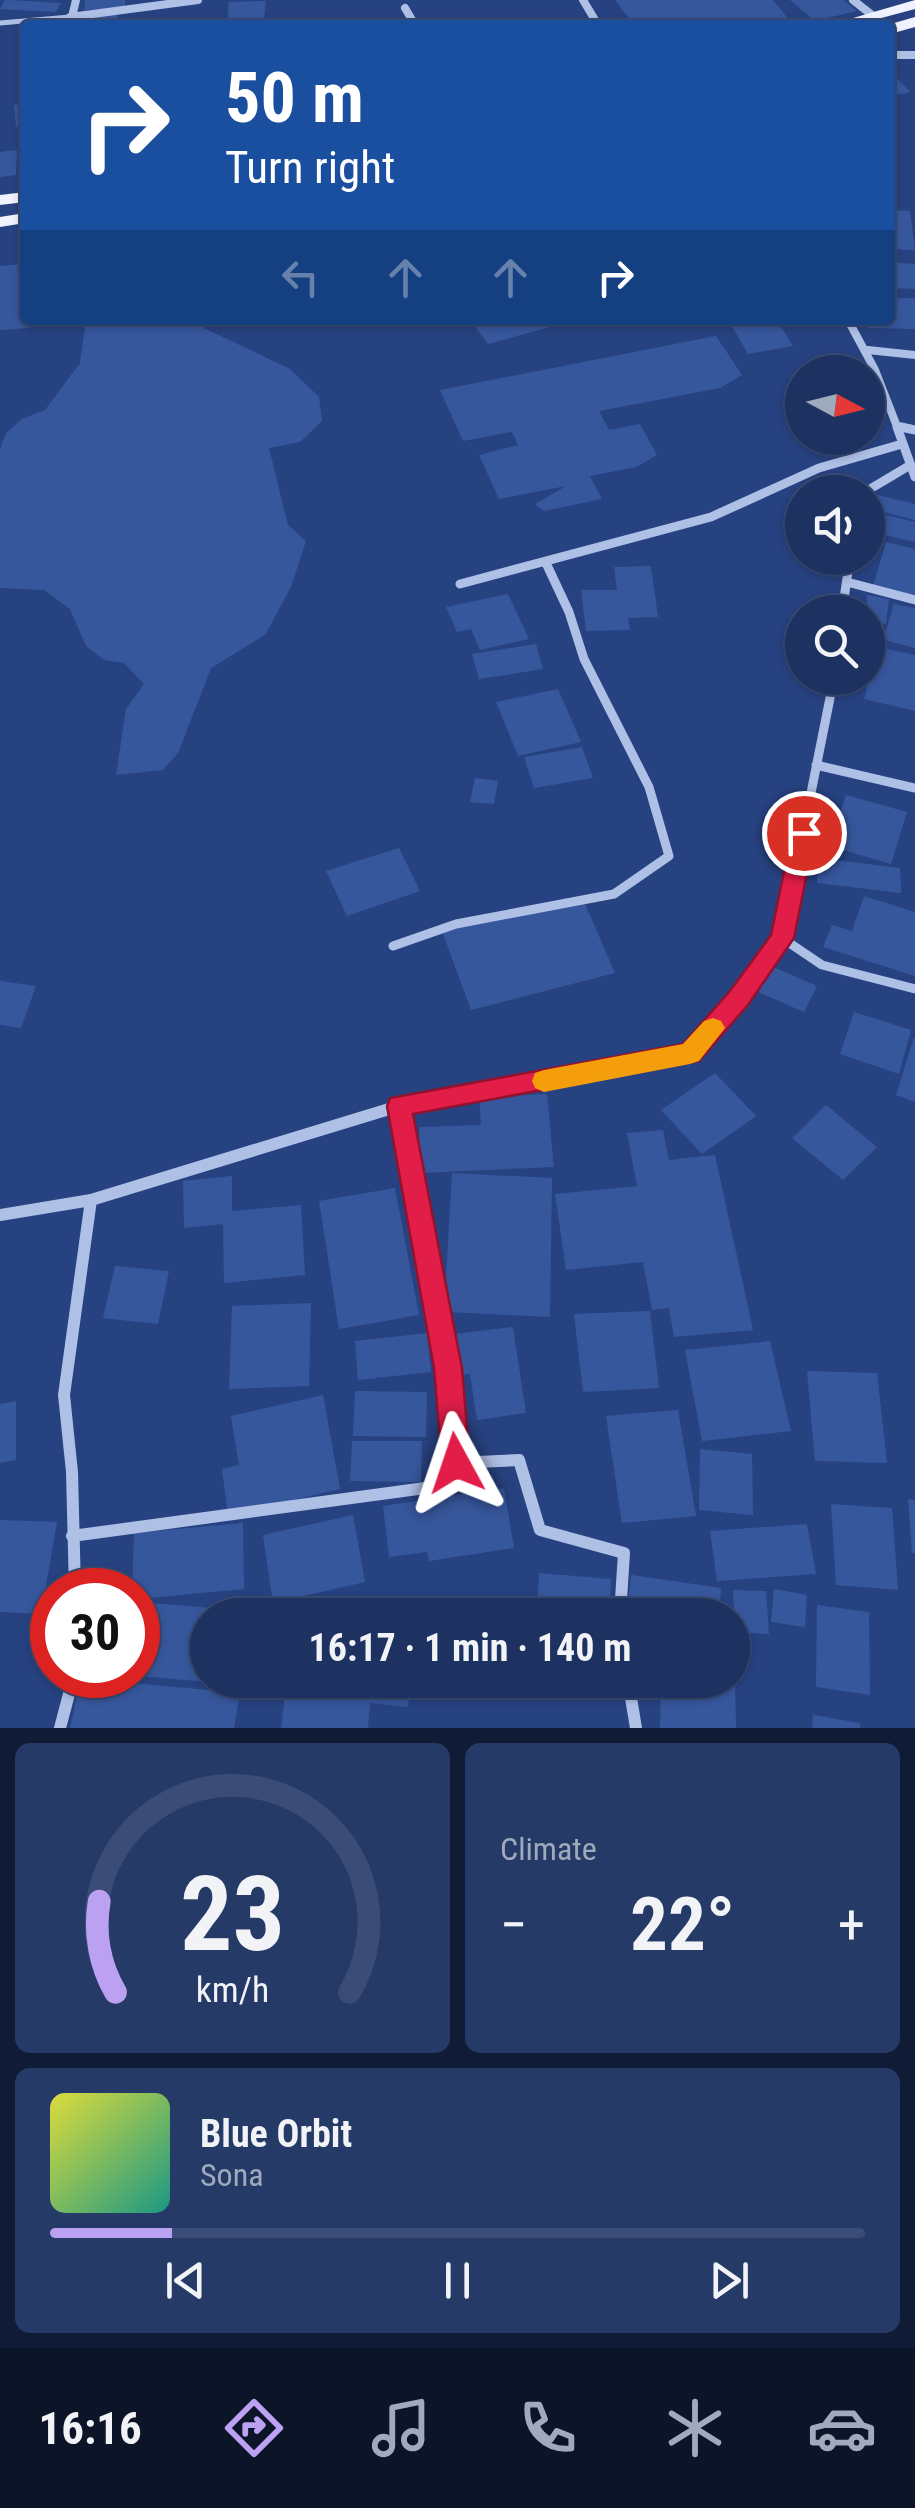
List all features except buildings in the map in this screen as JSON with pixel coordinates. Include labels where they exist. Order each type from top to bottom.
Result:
[{"type":"main road","points":[[854,20],[915,4]]},
{"type":"street","points":[[76,20],[198,0]]},
{"type":"street","points":[[852,0],[872,15]]},
{"type":"street","points":[[405,8],[412,20]]},
{"type":"street","points":[[851,325],[868,350],[897,426],[907,467],[915,477]]},
{"type":"street","points":[[868,350],[915,355]]},
{"type":"street","points":[[897,426],[915,430]]},
{"type":"street","points":[[460,584],[711,516],[818,468],[902,444]]},
{"type":"street","points":[[885,480],[907,467]]},
{"type":"street","points":[[393,946],[456,924],[614,894],[669,856],[649,788],[584,659],[570,612],[546,563]]},
{"type":"street","points":[[845,595],[848,575]]},
{"type":"street","points":[[847,582],[915,600]]},
{"type":"street","points":[[0,1216],[90,1200],[399,1106],[690,1053],[739,998],[782,938],[830,695]]},
{"type":"street","points":[[816,765],[915,788]]},
{"type":"street","points":[[782,938],[822,965],[915,990]]},
{"type":"street","points":[[72,1536],[440,1486],[456,1463],[448,1368],[399,1106]]},
{"type":"street","points":[[74,1568],[72,1472],[64,1394],[90,1200]]},
{"type":"street","points":[[456,1463],[519,1460],[540,1530],[624,1553],[621,1598]]},
{"type":"street","points":[[60,1728],[68,1698]]},
{"type":"street","points":[[631,1698],[636,1728]]},
{"type":"slow traffic","points":[[544,1081],[690,1053],[713,1028]]},
{"type":"route","points":[[456,1463],[448,1368],[399,1106],[690,1053],[739,998],[782,938],[804,833]]}]
